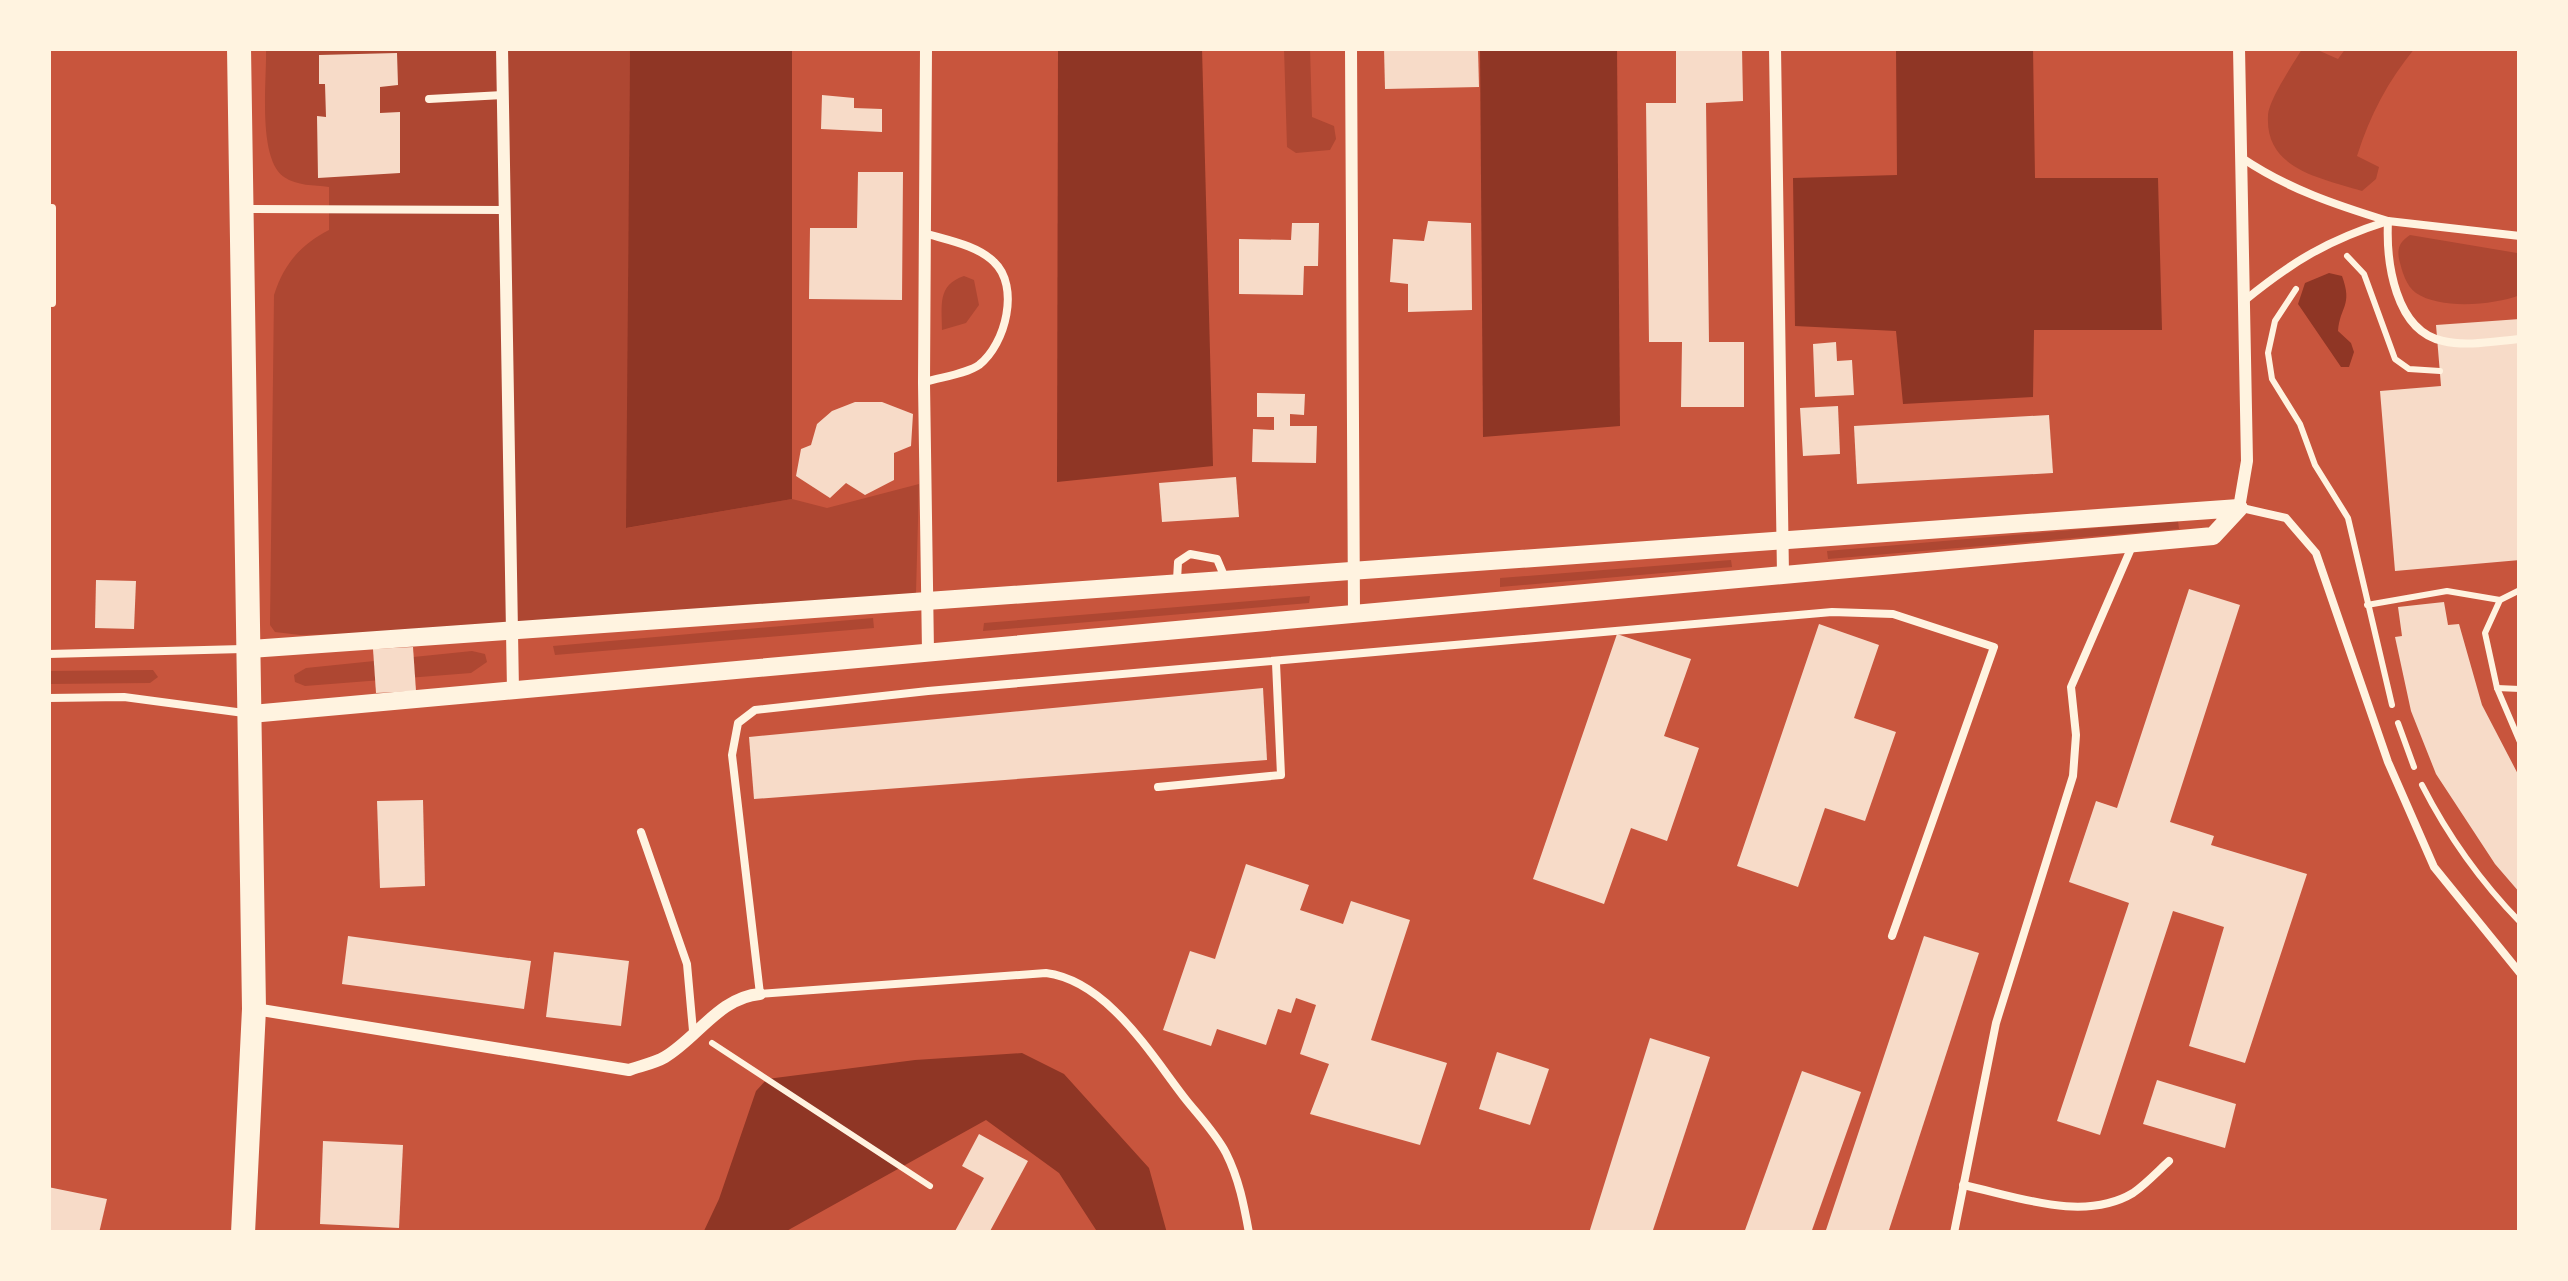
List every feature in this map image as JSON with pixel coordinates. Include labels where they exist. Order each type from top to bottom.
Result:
[{"type":"highway","points":[[239,48],[254,1009],[244,1233]]},
{"type":"street","points":[[502,48],[513,690]]},
{"type":"street","points":[[926,48],[928,652]]},
{"type":"street","points":[[1352,48],[1354,614]]},
{"type":"street","points":[[1775,48],[1783,574]]},
{"type":"street","points":[[250,714],[2213,536],[2240,508],[2247,461],[2239,48]]},
{"type":"street","points":[[251,649],[2240,508]]},
{"type":"street","points":[[254,1009],[628,1070],[665,1057],[744,995],[760,994]]},
{"type":"lane","points":[[429,99],[503,94]]},
{"type":"lane","points":[[2238,155],[2274,180],[2388,221],[2520,236]]},
{"type":"lane","points":[[48,208],[52,208],[52,303]]},
{"type":"lane","points":[[241,209],[505,210]]},
{"type":"lane","points":[[2243,302],[2291,262],[2336,238],[2388,221]]},
{"type":"lane","points":[[2388,221],[2386,254],[2413,325],[2428,337],[2450,343],[2520,339]]},
{"type":"lane","points":[[924,233],[981,251],[1008,281],[1007,314],[994,347],[978,366],[924,383]]},
{"type":"lane","points":[[2240,508],[2286,518],[2315,553],[2388,762],[2434,867],[2520,973]]},
{"type":"lane","points":[[1954,1233],[1996,1023],[2072,776],[2076,735],[2071,687],[2134,543]]},
{"type":"lane","points":[[1177,583],[1178,562],[1190,554],[1216,560],[1226,579]]},
{"type":"lane","points":[[1249,1233],[1242,1193],[1224,1150],[1138,1039],[1102,1000],[1068,976],[1046,973],[760,994],[733,755],[738,723],[754,710],[928,691],[1832,613],[1893,614],[1994,647],[1892,936]]},
{"type":"lane","points":[[48,654],[251,649]]},
{"type":"lane","points":[[1158,787],[1281,775],[1276,663]]},
{"type":"lane","points":[[48,698],[124,698],[250,714]]},
{"type":"lane","points":[[640,832],[687,964],[693,1031]]},
{"type":"lane","points":[[1963,1185],[2078,1208],[2110,1204],[2136,1191],[2169,1161]]},
{"type":"path","points":[[2335,255],[2350,256],[2364,274],[2395,359],[2409,369],[2440,371]]},
{"type":"path","points":[[2306,273],[2275,321],[2268,353],[2272,379],[2300,424],[2314,465],[2348,518],[2391,704],[2416,773],[2445,830],[2520,922]]},
{"type":"path","points":[[2367,605],[2447,591],[2500,600],[2520,590]]},
{"type":"path","points":[[2500,600],[2485,633],[2497,688],[2520,742]]},
{"type":"path","points":[[2497,688],[2520,689]]},
{"type":"path","points":[[693,1031],[930,1186]]},
{"type":"shaded area","points":[[266,48],[630,48],[627,528],[792,499],[827,508],[919,484],[916,593],[575,628],[275,632],[270,625],[274,295],[294,256],[329,230],[329,187],[294,182],[276,167],[267,136]]},
{"type":"shaded area","points":[[630,48],[792,48],[792,499],[626,528]]},
{"type":"shaded area","points":[[1058,48],[1202,48],[1213,466],[1057,482]]},
{"type":"shaded area","points":[[1284,48],[1310,48],[1312,117],[1334,126],[1336,139],[1330,150],[1296,153],[1287,147]]},
{"type":"shaded area","points":[[1480,48],[1617,48],[1620,426],[1483,437]]},
{"type":"shaded area","points":[[1896,48],[2033,48],[2035,178],[2158,178],[2162,330],[2034,330],[2033,397],[1903,404],[1896,331],[1795,326],[1793,178],[1897,175]]},
{"type":"shaded area","points":[[2313,48],[2338,59],[2346,48],[2415,48],[2388,86],[2362,141],[2357,156],[2379,167],[2376,179],[2362,191],[2299,169],[2276,149],[2270,134],[2269,109],[2276,92],[2302,49]]},
{"type":"shaded area","points":[[2410,235],[2517,253],[2520,295],[2468,304],[2439,302],[2416,293],[2398,255]]},
{"type":"shaded area","points":[[2329,273],[2342,276],[2345,286],[2338,331],[2354,352],[2349,367],[2341,367],[2298,304],[2305,283]]},
{"type":"shaded area","points":[[964,276],[974,280],[979,305],[966,323],[942,330],[945,290]]},
{"type":"shaded area","points":[[2178,521],[2179,529],[1828,559],[1827,551]]},
{"type":"shaded area","points":[[1731,560],[1732,567],[1500,587],[1500,578]]},
{"type":"shaded area","points":[[1310,596],[1309,603],[983,631],[984,623]]},
{"type":"shaded area","points":[[873,618],[874,628],[555,655],[553,646]]},
{"type":"shaded area","points":[[472,651],[485,654],[487,662],[471,673],[305,686],[295,682],[294,675],[306,668]]},
{"type":"shaded area","points":[[153,670],[158,677],[150,683],[48,684],[48,671]]},
{"type":"shaded area","points":[[1022,1053],[1064,1074],[1149,1168],[1167,1233],[1098,1233],[1059,1173],[986,1120],[783,1233],[703,1233],[756,1091],[767,1079],[915,1060]]},
{"type":"building","points":[[1384,48],[1478,48],[1479,87],[1385,89]]},
{"type":"building","points":[[1676,48],[1742,48],[1743,101],[1706,103],[1709,342],[1744,342],[1744,407],[1681,407],[1682,342],[1649,342],[1646,103],[1676,103]]},
{"type":"building","points":[[397,53],[398,85],[380,87],[380,113],[400,112],[400,173],[318,178],[317,116],[326,117],[319,55]]},
{"type":"building","points":[[822,95],[854,98],[854,108],[882,109],[882,132],[821,129]]},
{"type":"building","points":[[858,172],[903,172],[902,300],[809,299],[810,228],[857,228]]},
{"type":"building","points":[[1428,221],[1471,223],[1472,310],[1408,312],[1408,284],[1390,282],[1393,239],[1424,241]]},
{"type":"building","points":[[1292,223],[1319,223],[1318,266],[1304,266],[1303,295],[1239,294],[1239,239],[1291,240]]},
{"type":"building","points":[[2520,319],[2520,560],[2395,571],[2380,391],[2441,386],[2436,325]]},
{"type":"building","points":[[1836,342],[1837,361],[1852,360],[1854,395],[1815,397],[1813,344]]},
{"type":"building","points":[[1257,393],[1305,394],[1304,415],[1290,414],[1290,426],[1317,426],[1316,463],[1252,462],[1253,429],[1274,430],[1274,417],[1257,417]]},
{"type":"building","points":[[855,402],[882,402],[913,414],[911,446],[894,453],[894,480],[865,495],[846,483],[830,498],[796,476],[801,449],[811,445],[817,424],[832,411]]},
{"type":"building","points":[[1838,406],[1840,454],[1803,456],[1800,408]]},
{"type":"building","points":[[2049,415],[2053,473],[1857,484],[1854,426]]},
{"type":"building","points":[[1236,477],[1239,517],[1162,522],[1159,483]]},
{"type":"building","points":[[96,580],[136,581],[134,629],[95,628]]},
{"type":"building","points":[[2189,589],[2240,605],[2170,822],[2214,836],[2211,845],[2307,874],[2245,1063],[2189,1046],[2224,927],[2173,911],[2100,1135],[2057,1121],[2129,903],[2069,882],[2096,801],[2117,808]]},
{"type":"building","points":[[2444,602],[2448,625],[2459,624],[2482,705],[2520,778],[2520,893],[2495,864],[2436,774],[2411,711],[2395,637],[2402,636],[2398,607]]},
{"type":"building","points":[[1819,624],[1879,645],[1854,718],[1896,732],[1865,821],[1825,808],[1798,887],[1737,866]]},
{"type":"building","points":[[1617,634],[1691,659],[1664,736],[1699,748],[1667,841],[1631,828],[1604,904],[1533,879]]},
{"type":"building","points":[[413,647],[416,691],[376,693],[373,649]]},
{"type":"building","points":[[1263,688],[1267,760],[754,799],[749,737]]},
{"type":"building","points":[[423,800],[425,886],[380,888],[377,801]]},
{"type":"building","points":[[1246,864],[1309,885],[1300,910],[1343,924],[1351,901],[1410,920],[1371,1040],[1447,1063],[1420,1145],[1310,1114],[1329,1064],[1300,1054],[1316,1005],[1296,998],[1291,1013],[1278,1009],[1266,1045],[1217,1029],[1211,1046],[1163,1030],[1190,951],[1215,959]]},
{"type":"building","points":[[348,936],[531,961],[524,1009],[342,984]]},
{"type":"building","points":[[1924,936],[1979,953],[1888,1233],[1825,1233]]},
{"type":"building","points":[[554,952],[629,961],[621,1026],[546,1017]]},
{"type":"building","points":[[1650,1038],[1710,1057],[1652,1233],[1589,1233]]},
{"type":"building","points":[[1497,1052],[1549,1069],[1530,1125],[1479,1109]]},
{"type":"building","points":[[1802,1071],[1861,1092],[1811,1233],[1744,1233]]},
{"type":"building","points":[[2157,1080],[2236,1104],[2225,1148],[2143,1124]]},
{"type":"building","points":[[979,1134],[1028,1161],[989,1233],[954,1233],[984,1178],[962,1166]]},
{"type":"building","points":[[323,1141],[403,1145],[399,1228],[320,1224]]},
{"type":"building","points":[[48,1187],[107,1199],[99,1233],[48,1233]]}]
